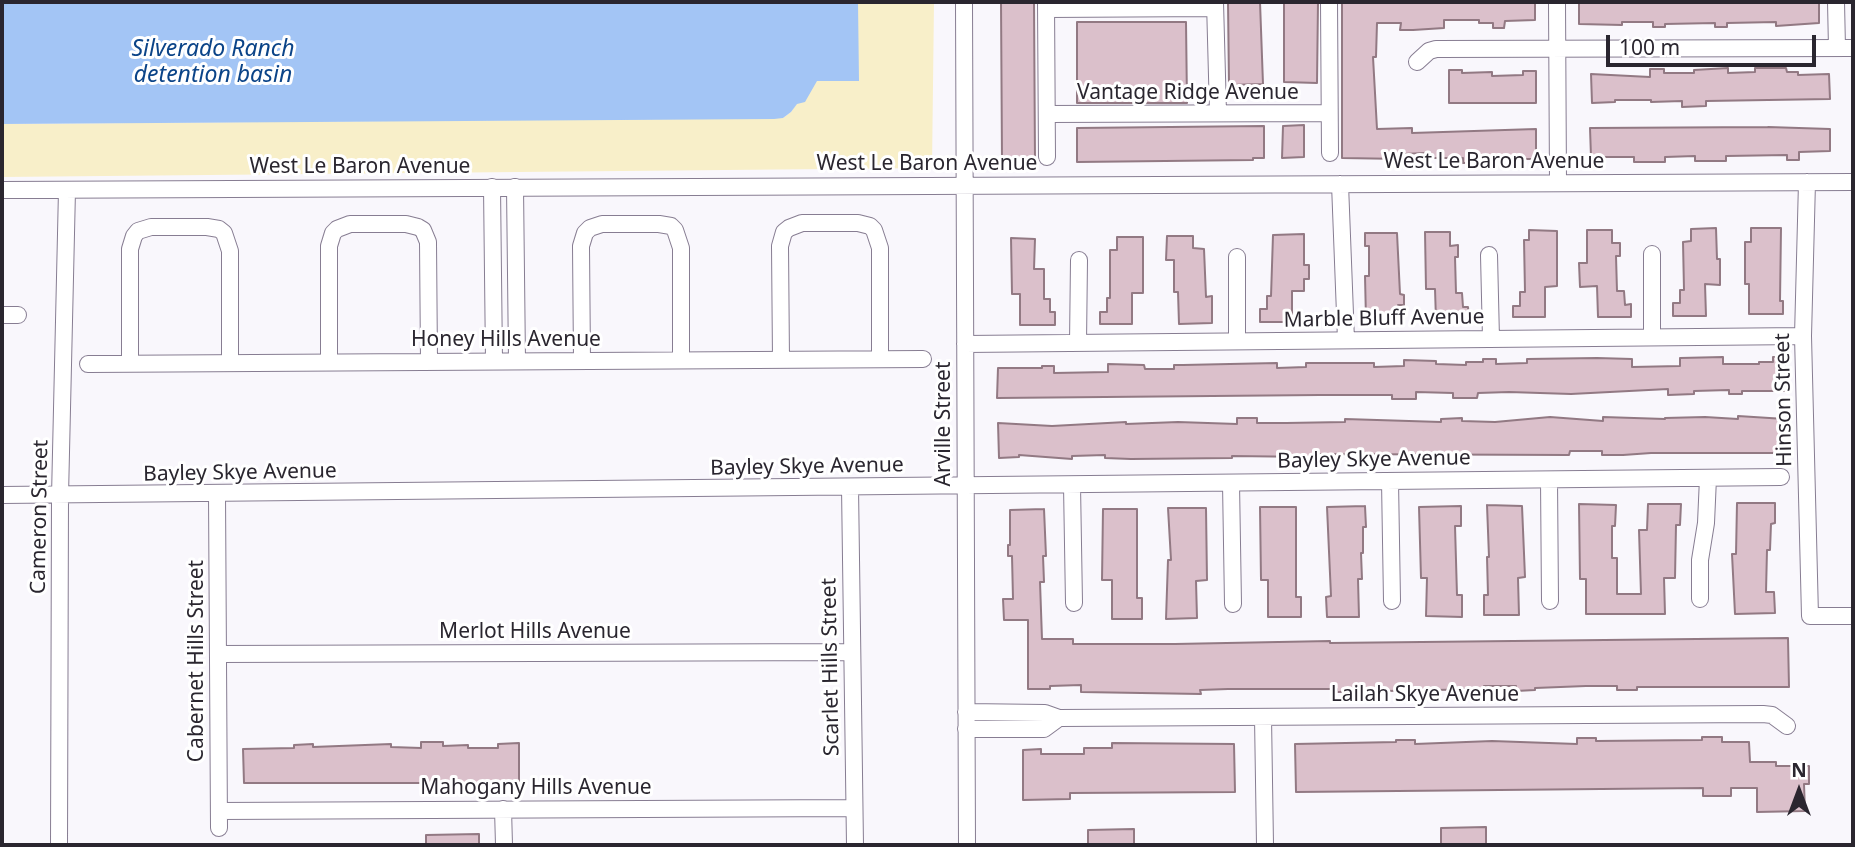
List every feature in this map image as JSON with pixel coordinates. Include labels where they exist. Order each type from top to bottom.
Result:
[{"type":"street","name":"Arville Street","points":[[964,2],[967,845]]},
{"type":"street","points":[[1329,2],[1330,153]]},
{"type":"street","points":[[1557,2],[1559,183]]},
{"type":"street","points":[[1417,62],[1429,51],[1436,49],[1845,48],[1836,2]]},
{"type":"street","points":[[1047,157],[1046,5],[1215,5],[1217,113]]},
{"type":"street","name":"Vantage Ridge Avenue","points":[[1047,114],[1329,113]]},
{"type":"street","name":"West Le Baron Avenue","points":[[2,190],[1853,182]]},
{"type":"street","name":"Hinson Street","points":[[1807,183],[1803,336],[1810,616],[1853,615]]},
{"type":"street","points":[[1340,184],[1346,340]]},
{"type":"street","points":[[492,187],[494,361]]},
{"type":"street","points":[[515,187],[517,361]]},
{"type":"street","name":"Cameron Street","points":[[59,845],[60,496],[67,190]]},
{"type":"street","points":[[781,360],[780,246],[787,230],[802,223],[858,223],[874,230],[880,248],[880,359]]},
{"type":"street","points":[[330,362],[329,246],[335,231],[350,224],[406,224],[423,230],[428,248],[429,362]]},
{"type":"street","points":[[582,361],[581,246],[588,230],[602,224],[665,225],[675,230],[681,248],[681,360]]},
{"type":"street","points":[[131,363],[130,249],[136,233],[151,227],[207,227],[219,229],[224,233],[230,251],[230,363]]},
{"type":"street","points":[[1652,254],[1652,337]]},
{"type":"street","points":[[1489,255],[1491,339]]},
{"type":"street","points":[[1237,257],[1237,341]]},
{"type":"street","points":[[1078,343],[1079,260]]},
{"type":"street","name":"Marble Bluff Avenue","points":[[965,344],[1803,336]]},
{"type":"street","name":"Honey Hills Avenue","points":[[88,364],[923,359]]},
{"type":"street","name":"Bayley Skye Avenue","points":[[2,495],[1781,477]]},
{"type":"street","points":[[1700,599],[1700,560],[1706,523],[1708,478]]},
{"type":"street","points":[[1549,480],[1550,601]]},
{"type":"street","points":[[1390,481],[1392,601]]},
{"type":"street","points":[[1231,483],[1233,604]]},
{"type":"street","points":[[1072,485],[1074,603]]},
{"type":"street","name":"Scarlet Hills Street","points":[[850,487],[855,845]]},
{"type":"street","name":"Cabernet Hills Street","points":[[217,494],[219,828]]},
{"type":"street","name":"Merlot Hills Avenue","points":[[218,654],[852,652]]},
{"type":"street","name":"Lailah Skye Avenue","points":[[966,712],[1022,721]]},
{"type":"street","name":"Lailah Skye Avenue","points":[[966,729],[1022,721],[1045,713],[1059,718],[1763,714],[1772,715],[1787,726]]},
{"type":"street","points":[[1263,717],[1265,845]]},
{"type":"street","name":"Mahogany Hills Avenue","points":[[219,811],[854,808]]},
{"type":"street","points":[[503,809],[504,845]]},
{"type":"sand","points":[[817,2],[934,2],[932,168],[2,177],[2,124],[783,118],[796,104]]},
{"type":"water","name":"Silverado Ranch detention basin","points":[[2,2],[858,2],[859,81],[817,81],[805,102],[797,104],[783,118],[774,119],[2,124]]},
{"type":"building","points":[[1001,2],[1034,2],[1035,162],[1002,161]]},
{"type":"building","points":[[1228,2],[1260,2],[1263,84],[1229,85]]},
{"type":"building","points":[[1284,2],[1318,2],[1317,83],[1284,82]]},
{"type":"building","points":[[1342,2],[1535,2],[1535,20],[1505,21],[1504,28],[1493,28],[1493,23],[1479,23],[1479,20],[1444,20],[1444,28],[1413,30],[1400,30],[1401,23],[1377,23],[1376,57],[1373,57],[1377,129],[1412,128],[1412,133],[1536,129],[1536,159],[1492,159],[1492,162],[1463,163],[1463,158],[1426,158],[1426,153],[1403,154],[1403,159],[1342,158]]},
{"type":"building","points":[[1579,2],[1819,2],[1819,23],[1776,26],[1776,22],[1727,23],[1727,27],[1715,27],[1715,23],[1665,24],[1665,27],[1653,27],[1653,22],[1622,22],[1622,25],[1579,24]]},
{"type":"building","points":[[1077,22],[1186,22],[1187,103],[1077,103]]},
{"type":"building","points":[[1728,68],[1728,73],[1755,72],[1755,68],[1786,68],[1787,72],[1798,72],[1798,75],[1829,74],[1830,99],[1706,101],[1706,106],[1682,107],[1682,101],[1615,100],[1592,103],[1591,74],[1650,77],[1650,69],[1664,69],[1664,73],[1694,73],[1694,70]]},
{"type":"building","points":[[1449,70],[1462,70],[1462,73],[1492,72],[1492,76],[1523,75],[1523,71],[1536,71],[1536,103],[1449,103]]},
{"type":"building","points":[[1304,125],[1304,157],[1282,158],[1283,126]]},
{"type":"building","points":[[1264,126],[1264,158],[1077,162],[1077,128]]},
{"type":"building","points":[[1590,128],[1830,129],[1830,151],[1799,152],[1799,160],[1787,160],[1787,155],[1726,156],[1726,161],[1695,161],[1695,156],[1665,157],[1665,162],[1634,162],[1634,157],[1591,157]]},
{"type":"building","points":[[1716,228],[1720,285],[1705,284],[1706,316],[1673,316],[1673,303],[1680,303],[1680,290],[1684,290],[1683,242],[1691,241],[1691,229]]},
{"type":"building","points":[[1751,228],[1781,228],[1780,301],[1783,301],[1783,314],[1749,314],[1749,284],[1745,284],[1745,242],[1751,242]]},
{"type":"building","points":[[1529,230],[1557,231],[1557,286],[1545,287],[1545,317],[1513,317],[1513,306],[1520,306],[1520,292],[1525,292],[1524,240],[1529,240]]},
{"type":"building","points":[[1587,230],[1612,230],[1612,243],[1620,243],[1620,256],[1616,256],[1617,291],[1624,291],[1625,305],[1631,304],[1631,317],[1598,317],[1597,286],[1580,287],[1579,263],[1587,263]]},
{"type":"building","points":[[1425,232],[1450,232],[1450,246],[1458,245],[1458,257],[1455,257],[1456,293],[1462,293],[1463,307],[1468,307],[1469,319],[1436,320],[1435,289],[1426,289]]},
{"type":"building","points":[[1365,233],[1397,233],[1400,294],[1404,295],[1404,305],[1398,305],[1397,321],[1366,320],[1365,276],[1369,276],[1369,246],[1365,246]]},
{"type":"building","points":[[1304,234],[1304,265],[1309,265],[1309,279],[1304,279],[1304,291],[1292,291],[1292,322],[1260,322],[1260,309],[1267,309],[1267,296],[1271,296],[1273,235]]},
{"type":"building","points":[[1167,236],[1193,236],[1193,248],[1204,249],[1206,297],[1212,296],[1212,323],[1179,324],[1178,292],[1174,292],[1174,260],[1166,260]]},
{"type":"building","points":[[1117,237],[1143,237],[1143,293],[1132,293],[1132,324],[1100,324],[1100,312],[1107,312],[1107,298],[1110,298],[1110,250],[1117,250]]},
{"type":"building","points":[[1011,238],[1035,239],[1034,269],[1044,269],[1044,299],[1050,299],[1050,312],[1055,312],[1055,325],[1020,325],[1020,294],[1012,294]]},
{"type":"building","points":[[1723,357],[1723,364],[1759,364],[1773,362],[1773,357],[1785,357],[1785,391],[1742,391],[1742,394],[1729,394],[1729,390],[1694,391],[1694,394],[1668,395],[1668,389],[1571,394],[1509,392],[1478,393],[1477,398],[1453,398],[1453,393],[1416,392],[1416,399],[1392,399],[1392,395],[997,398],[998,368],[1054,366],[1054,373],[1108,372],[1108,364],[1144,365],[1145,369],[1174,369],[1174,365],[1277,363],[1277,368],[1306,367],[1306,363],[1374,363],[1374,367],[1404,366],[1404,360],[1466,365],[1466,362],[1483,362],[1483,359],[1496,359],[1496,364],[1527,363],[1527,359],[1597,358],[1632,359],[1632,367],[1680,366],[1680,358]]},
{"type":"building","points":[[1738,416],[1785,419],[1783,453],[1602,455],[1602,451],[1570,451],[1569,455],[1313,454],[1313,457],[1131,459],[1105,458],[1105,455],[1072,456],[1072,459],[1019,455],[999,458],[998,423],[1052,426],[1126,422],[1237,424],[1237,418],[1257,418],[1257,423],[1345,422],[1345,419],[1441,422],[1441,419],[1462,418],[1462,421],[1495,422],[1550,417],[1603,421],[1603,417],[1738,419]]},
{"type":"building","points":[[1737,503],[1775,503],[1775,523],[1771,524],[1770,550],[1767,550],[1766,592],[1774,592],[1775,613],[1735,614],[1732,554],[1736,554]]},
{"type":"building","points":[[1579,504],[1616,505],[1615,526],[1612,526],[1612,558],[1617,558],[1617,594],[1641,594],[1639,530],[1647,530],[1648,504],[1681,504],[1680,525],[1676,525],[1675,578],[1664,578],[1665,614],[1586,614],[1586,579],[1580,579]]},
{"type":"building","points":[[1487,505],[1522,506],[1525,577],[1518,578],[1519,615],[1484,615],[1484,595],[1488,595]]},
{"type":"building","points":[[1365,506],[1362,579],[1358,579],[1359,617],[1327,617],[1326,597],[1331,596],[1327,507]]},
{"type":"building","points":[[1461,506],[1461,526],[1455,526],[1457,595],[1462,595],[1462,617],[1426,616],[1427,578],[1421,578],[1419,507]]},
{"type":"building","points":[[1260,507],[1296,507],[1296,597],[1301,597],[1301,617],[1268,617],[1268,580],[1261,580]]},
{"type":"building","points":[[1168,508],[1206,508],[1207,580],[1196,581],[1197,618],[1166,619],[1168,560],[1171,560]]},
{"type":"building","points":[[1044,509],[1046,556],[1043,556],[1044,582],[1040,582],[1042,639],[1073,639],[1073,644],[1175,644],[1788,638],[1789,687],[1637,687],[1637,690],[1617,690],[1617,686],[1586,686],[1516,691],[1516,686],[1484,686],[1484,689],[1337,692],[1337,689],[1228,689],[1200,690],[1201,694],[1081,692],[1081,685],[1028,689],[1028,620],[1004,620],[1003,599],[1013,599],[1012,556],[1008,556],[1010,510]]},
{"type":"building","points":[[1103,509],[1137,509],[1137,598],[1142,598],[1142,619],[1112,619],[1112,580],[1102,580]]},
{"type":"building","points":[[1702,737],[1722,737],[1722,742],[1749,742],[1750,762],[1776,762],[1776,766],[1809,766],[1809,784],[1804,784],[1805,811],[1757,812],[1757,788],[1731,788],[1731,796],[1703,796],[1703,788],[1296,792],[1295,744],[1415,740],[1415,744],[1492,741],[1577,744],[1577,738],[1596,738],[1596,741],[1702,740]]},
{"type":"building","points":[[421,742],[443,742],[443,746],[468,745],[468,748],[498,748],[498,744],[519,743],[519,783],[244,783],[243,749],[294,748],[294,745],[313,744],[313,747],[391,744],[391,747],[421,748]]},
{"type":"building","points":[[1112,743],[1234,744],[1235,792],[1070,793],[1070,799],[1023,800],[1023,750],[1041,749],[1041,754],[1084,754],[1084,748],[1112,748]]},
{"type":"building","points":[[1486,827],[1486,845],[1441,845],[1441,828]]},
{"type":"building","points":[[1134,829],[1134,845],[1088,845],[1088,830]]},
{"type":"building","points":[[479,834],[479,845],[426,845],[426,835]]}]
